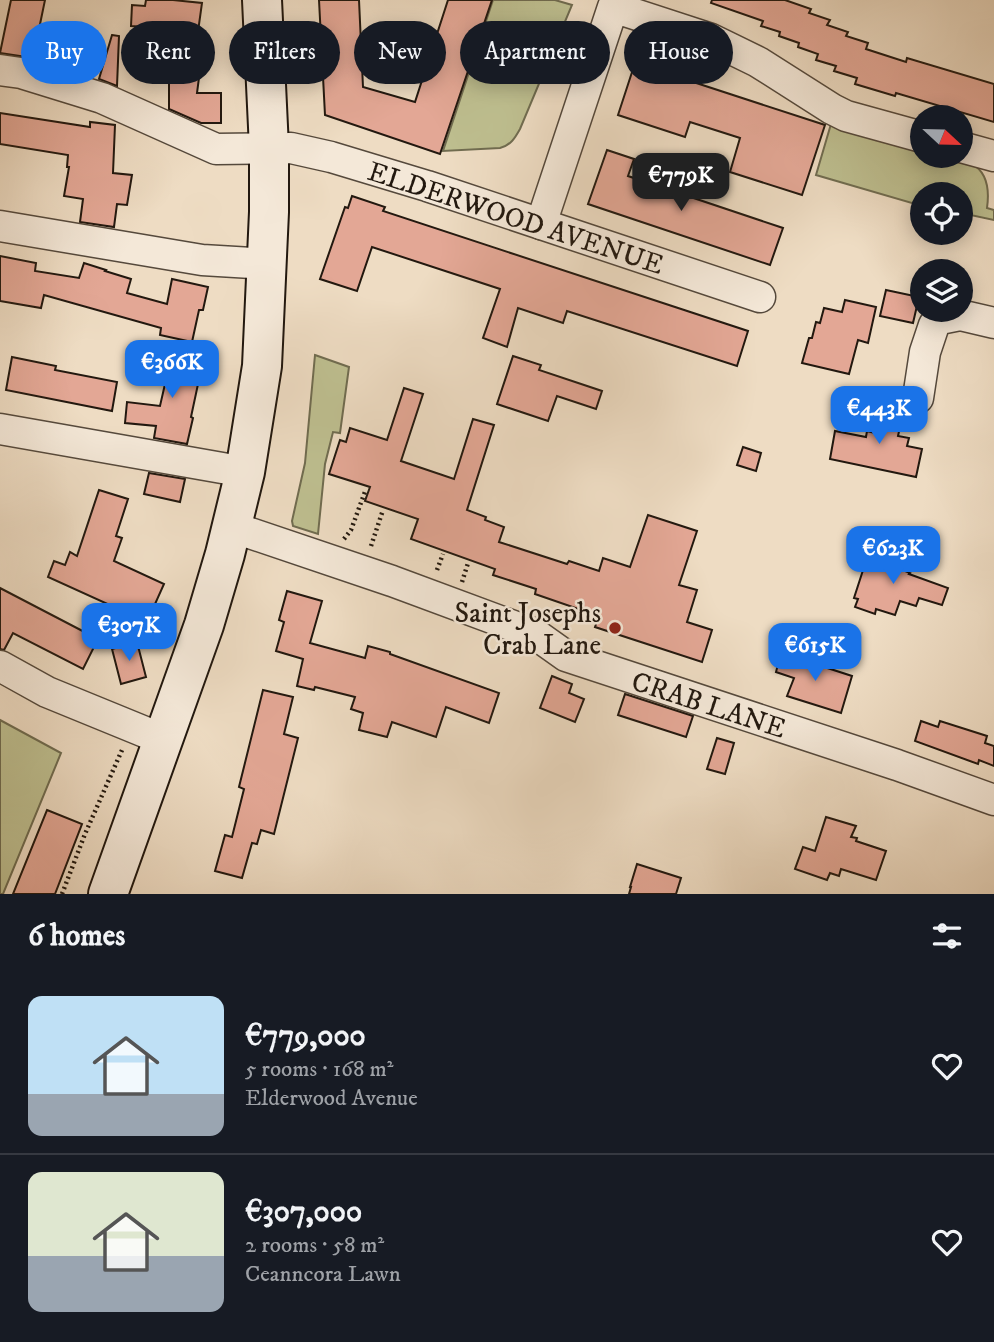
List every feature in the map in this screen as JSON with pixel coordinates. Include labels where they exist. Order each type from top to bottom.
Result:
[{"type":"main road","points":[[108,894],[147,733],[204,625],[245,472],[262,366],[267,261],[269,148],[262,0]]},
{"type":"street","points":[[541,224],[603,4],[711,39],[763,65],[846,116],[910,134]]},
{"type":"street","name":"ELDERWOOD AVENUE","points":[[0,70],[21,73],[102,98],[210,147],[297,149],[331,157],[760,297]]},
{"type":"street","points":[[973,150],[994,156]]},
{"type":"street","points":[[0,226],[202,260],[267,261]]},
{"type":"street","points":[[918,398],[925,352],[934,325],[940,319],[960,315],[994,323]]},
{"type":"street","points":[[0,429],[245,472]]},
{"type":"street","name":"CRAB LANE","points":[[232,527],[392,581],[535,634],[566,656],[897,765],[994,800]]},
{"type":"street","points":[[0,666],[47,692],[147,733]]},
{"type":"path","points":[[339,545],[351,530],[366,489]]},
{"type":"path","points":[[368,555],[383,510]]},
{"type":"path","points":[[434,579],[443,554]]},
{"type":"path","points":[[460,588],[468,563]]},
{"type":"path","points":[[62,894],[85,834],[147,733]]},
{"type":"green space","points":[[493,0],[555,0],[572,5],[565,21],[486,21]]},
{"type":"green space","points":[[465,84],[539,84],[520,129],[507,145],[500,148],[443,151]]},
{"type":"green space","points":[[831,124],[910,146],[910,168],[973,168],[973,165],[985,179],[987,208],[994,210],[994,220],[973,216],[973,182],[910,182],[910,202],[816,175]]},
{"type":"green space","points":[[315,355],[349,367],[340,433],[333,432],[325,464],[318,534],[293,526],[292,521],[305,463]]},
{"type":"green space","points":[[0,720],[61,753],[3,894],[0,894]]},
{"type":"building","points":[[11,0],[45,0],[41,21],[21,21],[21,56],[0,53]]},
{"type":"building","points":[[146,0],[202,3],[199,21],[131,21],[132,5],[145,6]]},
{"type":"building","points":[[319,0],[359,0],[360,21],[354,21],[354,84],[363,84],[363,87],[415,102],[421,84],[446,84],[446,21],[441,21],[448,0],[492,0],[485,21],[460,21],[460,84],[464,84],[440,154],[325,115],[323,84],[340,84],[340,21],[320,21]]},
{"type":"building","points":[[712,0],[785,0],[811,9],[809,13],[830,20],[827,25],[848,32],[846,36],[868,43],[866,49],[906,62],[907,58],[994,84],[994,122],[973,116],[973,105],[937,105],[855,84],[857,78],[834,71],[836,66],[816,60],[818,54],[779,36],[780,32],[761,26],[763,21],[711,3]]},
{"type":"building","points":[[112,35],[119,36],[117,86],[107,82],[107,52]]},
{"type":"building","points":[[169,84],[198,84],[197,93],[221,93],[221,123],[201,123],[169,109]]},
{"type":"building","points":[[628,84],[699,84],[825,125],[802,195],[730,172],[740,138],[690,122],[685,137],[618,115]]},
{"type":"building","points":[[0,113],[90,127],[90,122],[115,125],[113,173],[132,175],[127,205],[117,204],[114,227],[80,222],[83,199],[64,196],[69,167],[68,155],[0,144]]},
{"type":"building","points":[[607,150],[634,159],[628,176],[783,228],[770,265],[588,204]]},
{"type":"building","points":[[352,196],[385,207],[383,211],[748,331],[737,366],[567,311],[563,323],[518,308],[507,347],[483,338],[500,289],[372,247],[357,291],[320,279],[345,207],[348,208]]},
{"type":"building","points":[[0,256],[36,263],[35,271],[79,278],[84,263],[131,279],[127,293],[167,304],[172,279],[208,287],[203,310],[199,310],[192,342],[160,335],[161,328],[44,295],[41,308],[0,301]]},
{"type":"building","points":[[886,290],[910,295],[910,322],[913,323],[880,316]]},
{"type":"building","points":[[845,300],[876,307],[868,343],[858,340],[849,374],[802,363],[809,338],[812,338],[816,322],[820,323],[824,308],[842,312]]},
{"type":"building","points":[[173,349],[204,356],[187,444],[154,438],[156,426],[125,423],[127,402],[160,406]]},
{"type":"building","points":[[513,356],[541,365],[539,370],[602,391],[596,409],[557,396],[548,421],[497,404]]},
{"type":"building","points":[[12,357],[56,366],[55,370],[117,382],[112,411],[6,390]]},
{"type":"building","points":[[404,388],[423,394],[401,461],[454,479],[473,419],[494,425],[467,510],[504,527],[499,542],[567,564],[569,561],[599,571],[603,558],[630,567],[648,515],[697,531],[679,585],[697,590],[687,622],[712,630],[702,662],[595,627],[599,616],[535,594],[536,589],[493,575],[495,569],[411,539],[418,519],[365,501],[370,487],[329,474],[340,440],[346,442],[350,428],[387,440]]},
{"type":"building","points":[[881,404],[904,409],[898,436],[909,438],[907,446],[922,449],[916,477],[830,459],[835,431],[866,437],[867,431],[875,433]]},
{"type":"building","points":[[743,447],[761,453],[756,471],[737,465]]},
{"type":"building","points":[[149,473],[185,479],[180,502],[144,494]]},
{"type":"building","points":[[99,490],[128,499],[116,536],[122,538],[114,561],[164,584],[147,622],[48,577],[54,561],[65,565],[70,552],[77,556]]},
{"type":"building","points":[[883,548],[905,556],[900,569],[948,588],[942,605],[919,598],[916,606],[900,601],[895,615],[876,609],[875,614],[855,607],[858,599],[854,598],[866,561],[878,561]]},
{"type":"building","points":[[0,588],[98,639],[83,669],[13,633],[4,650],[0,649]]},
{"type":"building","points":[[287,591],[322,601],[310,643],[365,658],[368,646],[499,693],[489,723],[446,707],[436,737],[392,722],[387,737],[359,730],[363,713],[351,709],[355,697],[315,687],[314,690],[297,686],[303,659],[276,651],[284,622],[279,620]]},
{"type":"building","points":[[137,642],[146,677],[121,684],[112,649]]},
{"type":"building","points":[[781,653],[852,676],[841,713],[787,696],[794,678],[776,672]]},
{"type":"building","points":[[552,676],[572,684],[569,693],[584,699],[575,722],[540,708]]},
{"type":"building","points":[[263,690],[293,697],[284,734],[298,738],[274,834],[261,830],[257,844],[252,843],[242,878],[215,871],[225,835],[232,837],[244,789],[239,787]]},
{"type":"building","points":[[625,694],[693,716],[686,737],[618,715]]},
{"type":"building","points":[[921,721],[938,727],[940,721],[987,736],[985,743],[994,746],[994,766],[979,760],[978,764],[915,741]]},
{"type":"building","points":[[717,738],[734,743],[725,774],[707,769]]},
{"type":"building","points":[[47,810],[82,824],[55,894],[13,894]]},
{"type":"building","points":[[826,817],[856,826],[851,837],[886,851],[876,880],[841,869],[839,876],[830,873],[827,880],[795,869],[803,847],[815,851]]},
{"type":"building","points":[[637,864],[681,878],[676,894],[629,894]]},
{"type":"place","name":"Saint Josephs Crab Lane","points":[[615,628]]}]
